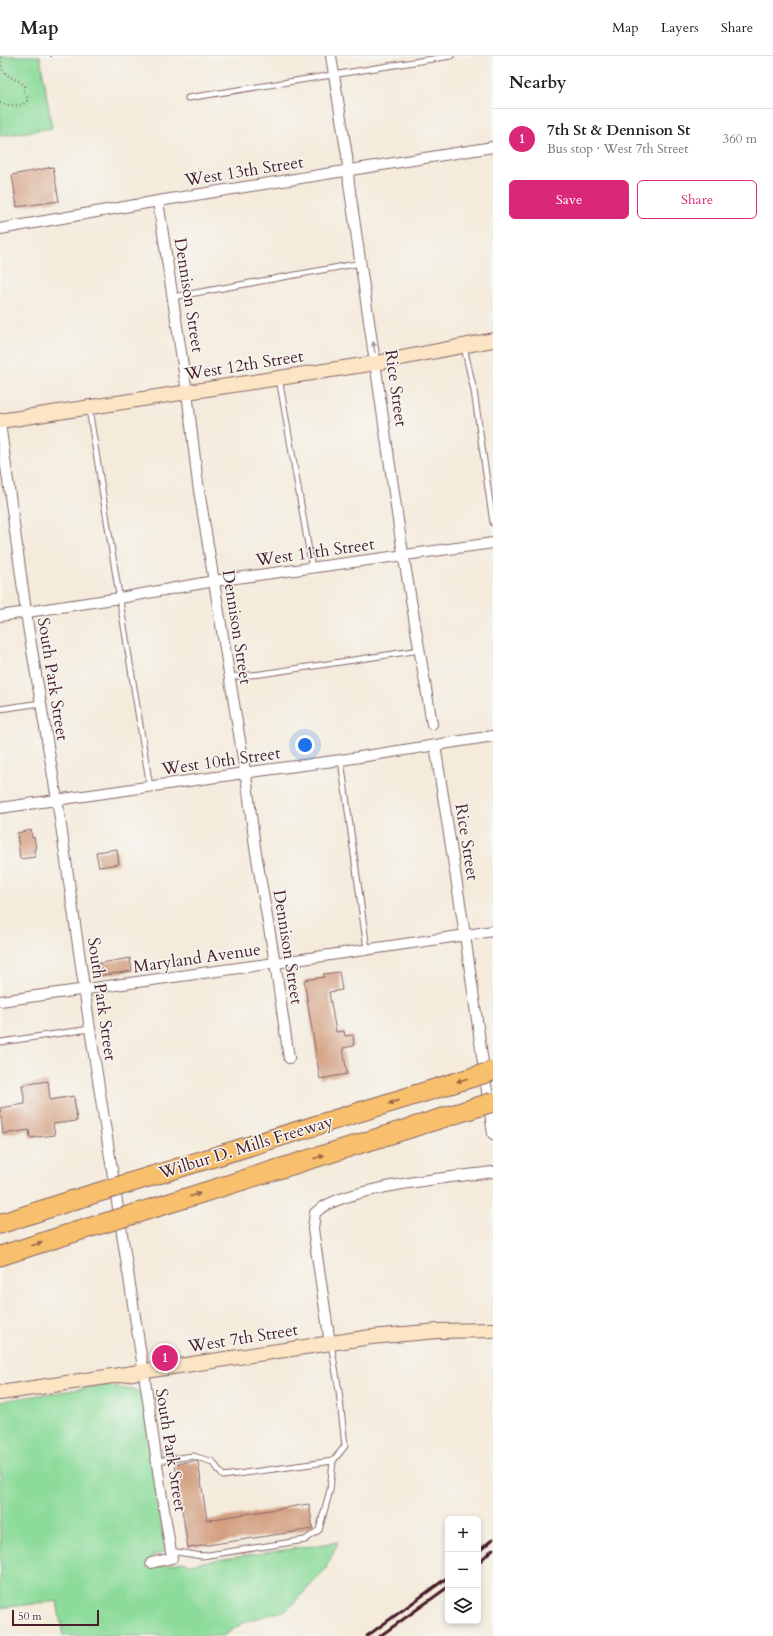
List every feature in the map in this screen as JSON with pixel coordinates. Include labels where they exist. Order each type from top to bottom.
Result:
[{"type":"highway","name":"Wilbur D. Mills Freeway","points":[[3,1223],[493,1071]]},
{"type":"highway","name":"Wilbur D. Mills Freeway","points":[[0,1256],[493,1102]]},
{"type":"street","name":"Rice Street","points":[[331,56],[349,170],[349,184],[362,263],[404,556],[432,724]]},
{"type":"street","name":"West 13th Street","points":[[0,229],[158,201],[493,147]]},
{"type":"street","name":"Dennison Street","points":[[158,201],[187,392],[198,484],[289,1058]]},
{"type":"street","name":"West 12th Street","points":[[0,422],[376,363],[464,347],[493,340]]},
{"type":"street","name":"South Park Street","points":[[0,422],[90,1030],[171,1551]]},
{"type":"street","name":"West 11th Street","points":[[0,616],[120,598],[214,581],[493,543]]},
{"type":"street","name":"West 10th Street","points":[[0,808],[341,760],[493,736]]},
{"type":"street","name":"Rice Street","points":[[435,745],[466,935],[493,1134]]},
{"type":"street","name":"Maryland Avenue","points":[[0,1001],[493,931]]},
{"type":"street","points":[[330,1343],[313,1229],[315,1213],[327,1204],[356,1194],[394,1186],[493,1172]]},
{"type":"street","name":"West 7th Street","points":[[0,1393],[330,1343],[407,1333],[493,1330]]},
{"type":"street","points":[[151,1563],[172,1558],[171,1551]]},
{"type":"lane","points":[[188,98],[451,56]]},
{"type":"lane","points":[[173,297],[362,263]]},
{"type":"lane","points":[[464,347],[474,391],[493,523]]},
{"type":"lane","points":[[279,378],[312,568]]},
{"type":"lane","points":[[89,407],[150,787]]},
{"type":"lane","points":[[229,677],[394,655],[420,650]]},
{"type":"lane","points":[[0,709],[41,703]]},
{"type":"lane","points":[[341,760],[367,949]]},
{"type":"lane","points":[[1,1042],[90,1030]]},
{"type":"lane","points":[[171,1551],[202,1556],[305,1540],[319,1530],[330,1490],[333,1461],[345,1446],[339,1391],[330,1343]]},
{"type":"lane","points":[[156,1461],[193,1456],[213,1462],[223,1476],[333,1461]]},
{"type":"path","points":[[0,56],[3,71],[22,82],[25,86],[24,90],[28,99],[23,105],[16,106],[0,103]]},
{"type":"green space","points":[[0,56],[40,56],[52,128],[0,136]]},
{"type":"green space","points":[[106,1385],[136,1390],[143,1401],[165,1552],[152,1556],[151,1568],[182,1562],[189,1564],[338,1542],[325,1570],[287,1610],[246,1621],[223,1636],[63,1636],[57,1601],[0,1608],[0,1401]]},
{"type":"building","points":[[53,167],[59,201],[17,207],[12,175]]},
{"type":"building","points":[[31,830],[36,849],[34,849],[35,857],[20,859],[17,833]]},
{"type":"building","points":[[117,849],[119,864],[99,867],[96,852]]},
{"type":"building","points":[[130,958],[132,971],[97,976],[96,964]]},
{"type":"building","points":[[339,972],[342,990],[329,992],[336,1032],[344,1031],[345,1036],[353,1035],[354,1046],[343,1048],[347,1074],[320,1079],[304,980],[324,977],[323,974]]},
{"type":"building","points":[[48,1081],[50,1100],[74,1096],[77,1121],[53,1124],[55,1135],[30,1138],[29,1130],[3,1134],[0,1108],[25,1104],[22,1085]]},
{"type":"building","points":[[195,1461],[198,1462],[207,1520],[309,1504],[313,1529],[188,1548],[175,1464]]},
{"type":"railway","points":[[481,1549],[493,1539]]},
{"type":"railway","points":[[481,1560],[493,1549]]},
{"type":"railway","points":[[367,1636],[445,1579]]},
{"type":"railway","points":[[380,1636],[447,1588]]},
{"type":"place","name":"7th St & Dennison St","points":[[165,1358]]}]
